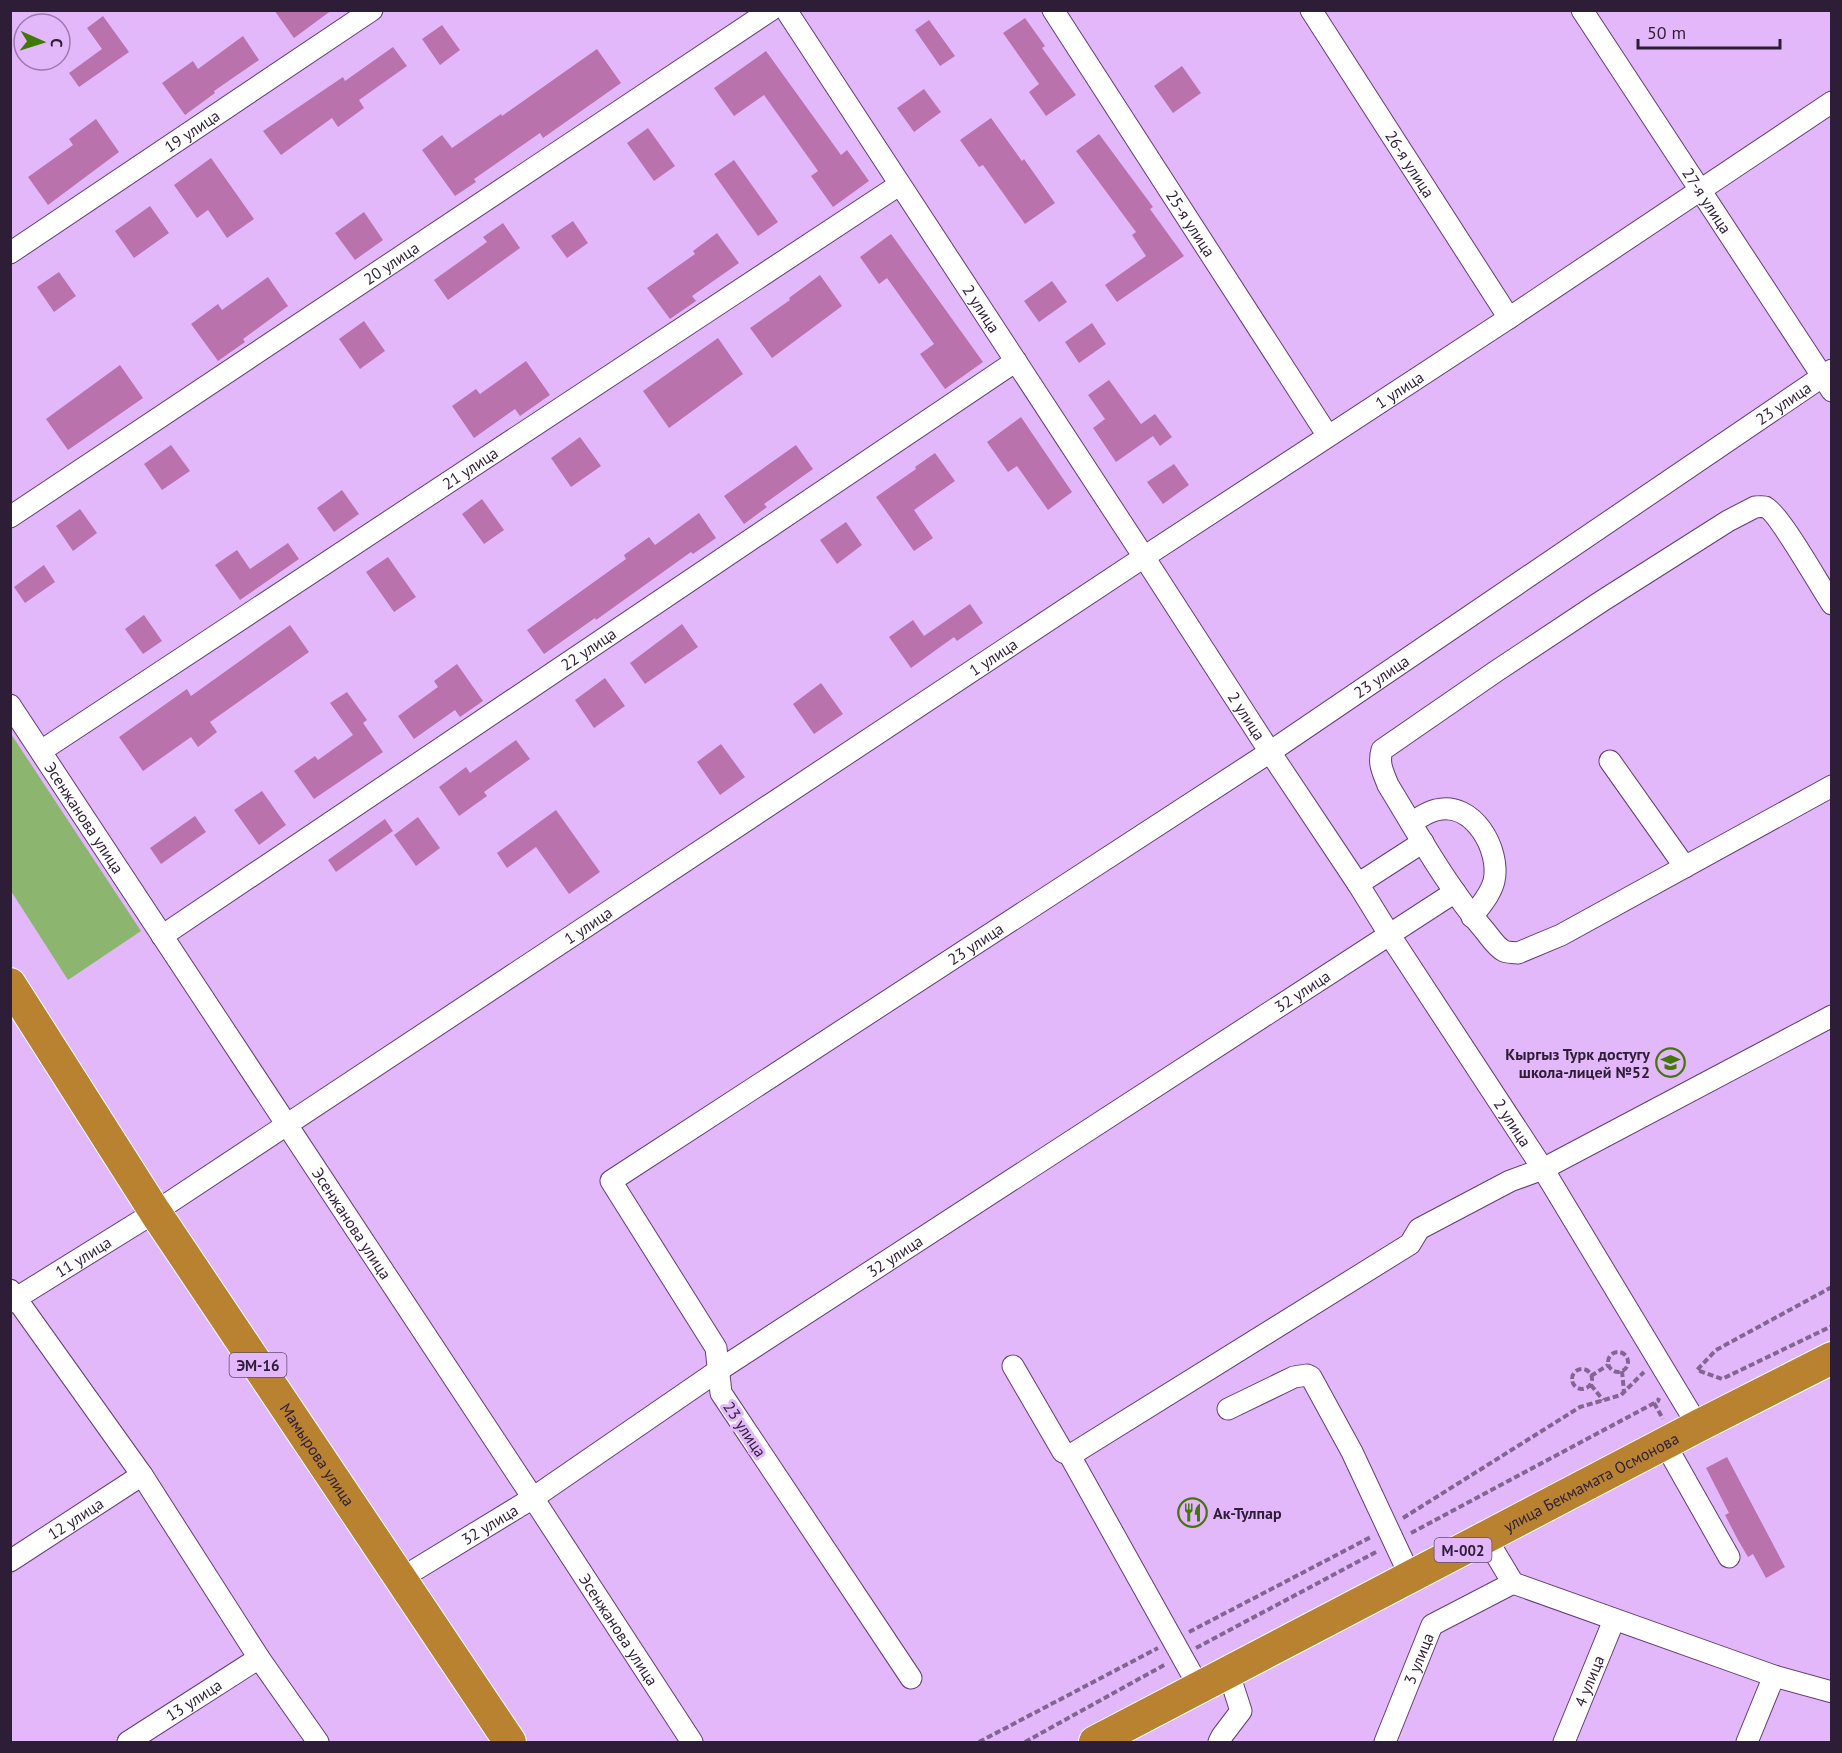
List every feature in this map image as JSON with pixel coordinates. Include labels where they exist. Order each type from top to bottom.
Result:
[{"type":"highway","name":"Мамырова улица","points":[[10,984],[155,1212],[510,1743]]},
{"type":"highway","name":"улица Бекмамата Осмонова","points":[[1095,1743],[1228,1671],[1486,1538],[1665,1433],[1698,1426],[1832,1358]]},
{"type":"street","name":"19 улица","points":[[10,253],[372,10]]},
{"type":"street","name":"20 улица","points":[[10,517],[771,10]]},
{"type":"street","name":"2 улица","points":[[786,10],[1544,1169],[1698,1426]]},
{"type":"street","name":"25-я улица","points":[[1053,10],[1328,436]]},
{"type":"street","name":"26-я улица","points":[[1311,10],[1509,318]]},
{"type":"street","name":"27-я улица","points":[[1582,10],[1700,191],[1828,379]]},
{"type":"street","name":"1 улица","points":[[155,1212],[1144,556],[1509,318],[1832,102]]},
{"type":"street","name":"21 улица","points":[[41,751],[899,185]]},
{"type":"street","name":"22 улица","points":[[162,936],[1016,361]]},
{"type":"street","name":"23 улица","points":[[911,1678],[721,1393],[716,1348],[611,1181],[1270,752],[1828,379]]},
{"type":"street","points":[[1831,601],[1772,512],[1764,506],[1755,507],[1728,521],[1495,672],[1382,750],[1380,759],[1381,769],[1388,785],[1472,917],[1503,950],[1518,953],[1561,935],[1832,786]]},
{"type":"street","name":"Эсенжанова улица","points":[[10,705],[692,1743]]},
{"type":"street","points":[[1610,761],[1685,867]]},
{"type":"street","points":[[1411,823],[1437,809],[1454,809],[1468,816],[1485,835],[1495,858],[1495,873],[1491,890],[1472,917]]},
{"type":"street","points":[[1358,884],[1423,842]]},
{"type":"street","name":"32 улица","points":[[400,1579],[533,1498],[719,1370],[1455,892]]},
{"type":"street","points":[[1013,1366],[1063,1452],[1074,1453],[1410,1244],[1419,1229],[1510,1181],[1544,1169],[1832,1016]]},
{"type":"street","name":"11 улица","points":[[12,1297],[155,1212]]},
{"type":"street","points":[[12,1297],[142,1475],[259,1658],[318,1743]]},
{"type":"street","points":[[1228,1409],[1294,1377],[1307,1375],[1311,1377],[1352,1452],[1411,1578]]},
{"type":"street","points":[[1665,1433],[1729,1557]]},
{"type":"street","points":[[1069,1454],[1198,1687]]},
{"type":"street","name":"12 улица","points":[[10,1561],[142,1475]]},
{"type":"street","points":[[1486,1538],[1513,1583],[1774,1676],[1832,1692]]},
{"type":"street","name":"3 улица","points":[[1385,1743],[1432,1625],[1513,1583]]},
{"type":"street","name":"4 улица","points":[[1564,1743],[1614,1620]]},
{"type":"street","name":"13 улица","points":[[128,1743],[259,1658]]},
{"type":"street","points":[[1219,1743],[1241,1711],[1228,1671]]},
{"type":"street","points":[[1747,1743],[1774,1676]]},
{"type":"path","points":[[1832,1287],[1716,1350],[1697,1370],[1722,1379],[1832,1326]]},
{"type":"path","points":[[1620,1352],[1624,1354],[1628,1363],[1622,1371],[1616,1372],[1608,1365],[1611,1355],[1620,1352]]},
{"type":"path","points":[[1591,1376],[1608,1365]]},
{"type":"path","points":[[1025,1743],[1177,1648],[1391,1535],[1580,1407],[1621,1395],[1647,1369],[1652,1377]]},
{"type":"path","points":[[1591,1385],[1581,1389],[1576,1387],[1573,1382],[1575,1372],[1580,1370],[1589,1372],[1591,1385],[1603,1401]]},
{"type":"path","points":[[1622,1371],[1624,1392]]},
{"type":"path","points":[[979,1743],[1177,1648],[1391,1535],[1658,1401],[1661,1392]]},
{"type":"path","points":[[1654,1403],[1665,1433]]},
{"type":"green space","points":[[11,734],[141,931],[68,980],[11,891]]},
{"type":"building","points":[[274,10],[332,10],[294,38]]},
{"type":"building","points":[[103,16],[129,52],[79,87],[69,73],[102,49],[87,28]]},
{"type":"building","points":[[1025,18],[1045,46],[1042,48],[1076,95],[1046,116],[1029,92],[1039,84],[1003,33]]},
{"type":"building","points":[[929,20],[955,56],[940,66],[915,30]]},
{"type":"building","points":[[442,25],[460,50],[440,65],[422,39]]},
{"type":"building","points":[[243,36],[259,60],[214,91],[215,93],[185,115],[162,83],[193,61],[198,69]]},
{"type":"building","points":[[393,47],[407,66],[359,100],[364,108],[338,127],[332,118],[281,155],[263,131],[343,77],[345,81]]},
{"type":"building","points":[[597,49],[621,83],[543,138],[540,133],[474,179],[476,182],[455,196],[422,150],[442,135],[452,148]]},
{"type":"building","points":[[766,51],[841,155],[847,150],[869,181],[833,207],[811,176],[818,171],[764,95],[734,116],[714,88]]},
{"type":"building","points":[[1182,66],[1201,93],[1173,113],[1154,86]]},
{"type":"building","points":[[924,89],[941,112],[914,132],[897,108]]},
{"type":"building","points":[[991,118],[1055,203],[1025,224],[983,165],[979,167],[960,140]]},
{"type":"building","points":[[96,119],[119,152],[48,205],[28,177],[73,145],[69,139]]},
{"type":"building","points":[[648,128],[675,166],[654,181],[627,143]]},
{"type":"building","points":[[1099,134],[1153,207],[1150,209],[1184,256],[1117,302],[1105,285],[1146,256],[1132,235],[1136,232],[1076,151]]},
{"type":"building","points":[[211,158],[254,219],[227,238],[208,210],[197,218],[174,185]]},
{"type":"building","points":[[734,160],[778,222],[758,236],[714,174]]},
{"type":"building","points":[[150,206],[169,233],[134,258],[115,231]]},
{"type":"building","points":[[364,212],[383,240],[355,260],[335,233]]},
{"type":"building","points":[[573,221],[588,243],[567,258],[551,236]]},
{"type":"building","points":[[503,223],[520,248],[448,300],[434,280],[487,242],[483,237]]},
{"type":"building","points":[[717,233],[739,263],[692,296],[696,301],[670,319],[647,288],[695,254],[693,251]]},
{"type":"building","points":[[891,234],[983,362],[945,389],[920,354],[934,344],[887,278],[879,284],[860,257]]},
{"type":"building","points":[[59,272],[76,296],[54,312],[37,287]]},
{"type":"building","points":[[820,275],[842,306],[772,358],[750,328],[790,300],[789,298]]},
{"type":"building","points":[[268,277],[288,306],[243,339],[245,342],[218,361],[191,324],[218,304],[222,310]]},
{"type":"building","points":[[1052,281],[1067,302],[1039,322],[1024,301]]},
{"type":"building","points":[[364,321],[385,351],[360,369],[339,339]]},
{"type":"building","points":[[1092,323],[1106,344],[1079,363],[1065,342]]},
{"type":"building","points":[[718,338],[743,374],[669,428],[643,391]]},
{"type":"building","points":[[526,361],[550,395],[520,416],[515,409],[474,438],[452,406],[476,389],[480,394]]},
{"type":"building","points":[[120,365],[143,398],[68,450],[46,419]]},
{"type":"building","points":[[1109,380],[1141,424],[1155,414],[1172,437],[1160,446],[1153,436],[1116,462],[1093,428],[1105,419],[1088,395]]},
{"type":"building","points":[[1021,417],[1072,492],[1048,510],[1017,466],[1008,472],[987,442]]},
{"type":"building","points":[[580,437],[601,466],[571,487],[551,458]]},
{"type":"building","points":[[171,445],[190,471],[162,490],[144,464]]},
{"type":"building","points":[[796,445],[813,469],[764,504],[767,507],[744,524],[724,496]]},
{"type":"building","points":[[935,453],[955,481],[914,510],[933,538],[914,551],[876,497]]},
{"type":"building","points":[[1174,464],[1189,485],[1163,504],[1147,482]]},
{"type":"building","points":[[342,490],[359,514],[334,532],[317,508]]},
{"type":"building","points":[[482,499],[504,530],[484,544],[462,514]]},
{"type":"building","points":[[80,509],[97,533],[73,551],[56,526]]},
{"type":"building","points":[[699,513],[716,538],[693,554],[691,552],[544,654],[527,630],[626,559],[624,555],[649,537],[655,545]]},
{"type":"building","points":[[846,522],[862,545],[837,564],[820,540]]},
{"type":"building","points":[[288,543],[299,559],[240,600],[215,565],[237,550],[250,569]]},
{"type":"building","points":[[388,557],[416,597],[394,612],[366,572]]},
{"type":"building","points":[[44,565],[55,582],[25,603],[14,587]]},
{"type":"building","points":[[970,604],[983,623],[957,641],[954,637],[911,668],[889,637],[913,620],[924,636]]},
{"type":"building","points":[[144,615],[162,641],[143,654],[125,629]]},
{"type":"building","points":[[682,624],[698,647],[645,684],[630,663]]},
{"type":"building","points":[[290,625],[309,652],[210,722],[217,732],[198,747],[191,737],[143,771],[119,737],[187,689],[191,696]]},
{"type":"building","points":[[457,664],[483,701],[460,717],[455,710],[414,739],[398,716],[438,687],[434,681]]},
{"type":"building","points":[[605,678],[625,706],[594,728],[575,700]]},
{"type":"building","points":[[821,683],[843,714],[814,734],[793,704]]},
{"type":"building","points":[[347,692],[367,720],[363,723],[383,752],[314,799],[294,771],[315,756],[318,760],[353,735],[330,703]]},
{"type":"building","points":[[516,740],[530,759],[484,792],[487,796],[459,816],[439,787],[466,767],[470,773]]},
{"type":"building","points":[[721,744],[745,777],[720,795],[697,762]]},
{"type":"building","points":[[262,791],[286,825],[259,845],[234,810]]},
{"type":"building","points":[[556,810],[600,872],[569,894],[536,847],[507,868],[497,853]]},
{"type":"building","points":[[195,816],[206,832],[161,864],[150,848]]},
{"type":"building","points":[[418,817],[440,848],[416,866],[394,835]]},
{"type":"building","points":[[385,819],[393,831],[336,872],[328,860]]},
{"type":"building","points":[[1727,1457],[1785,1567],[1766,1578],[1753,1554],[1748,1557],[1738,1540],[1725,1515],[1729,1513],[1706,1468]]},
{"type":"place","name":"Кыргыз Турк достугу школа-лицей №52","points":[[1671,1063]]},
{"type":"place","name":"Ак-Тулпар","points":[[1192,1513]]}]
